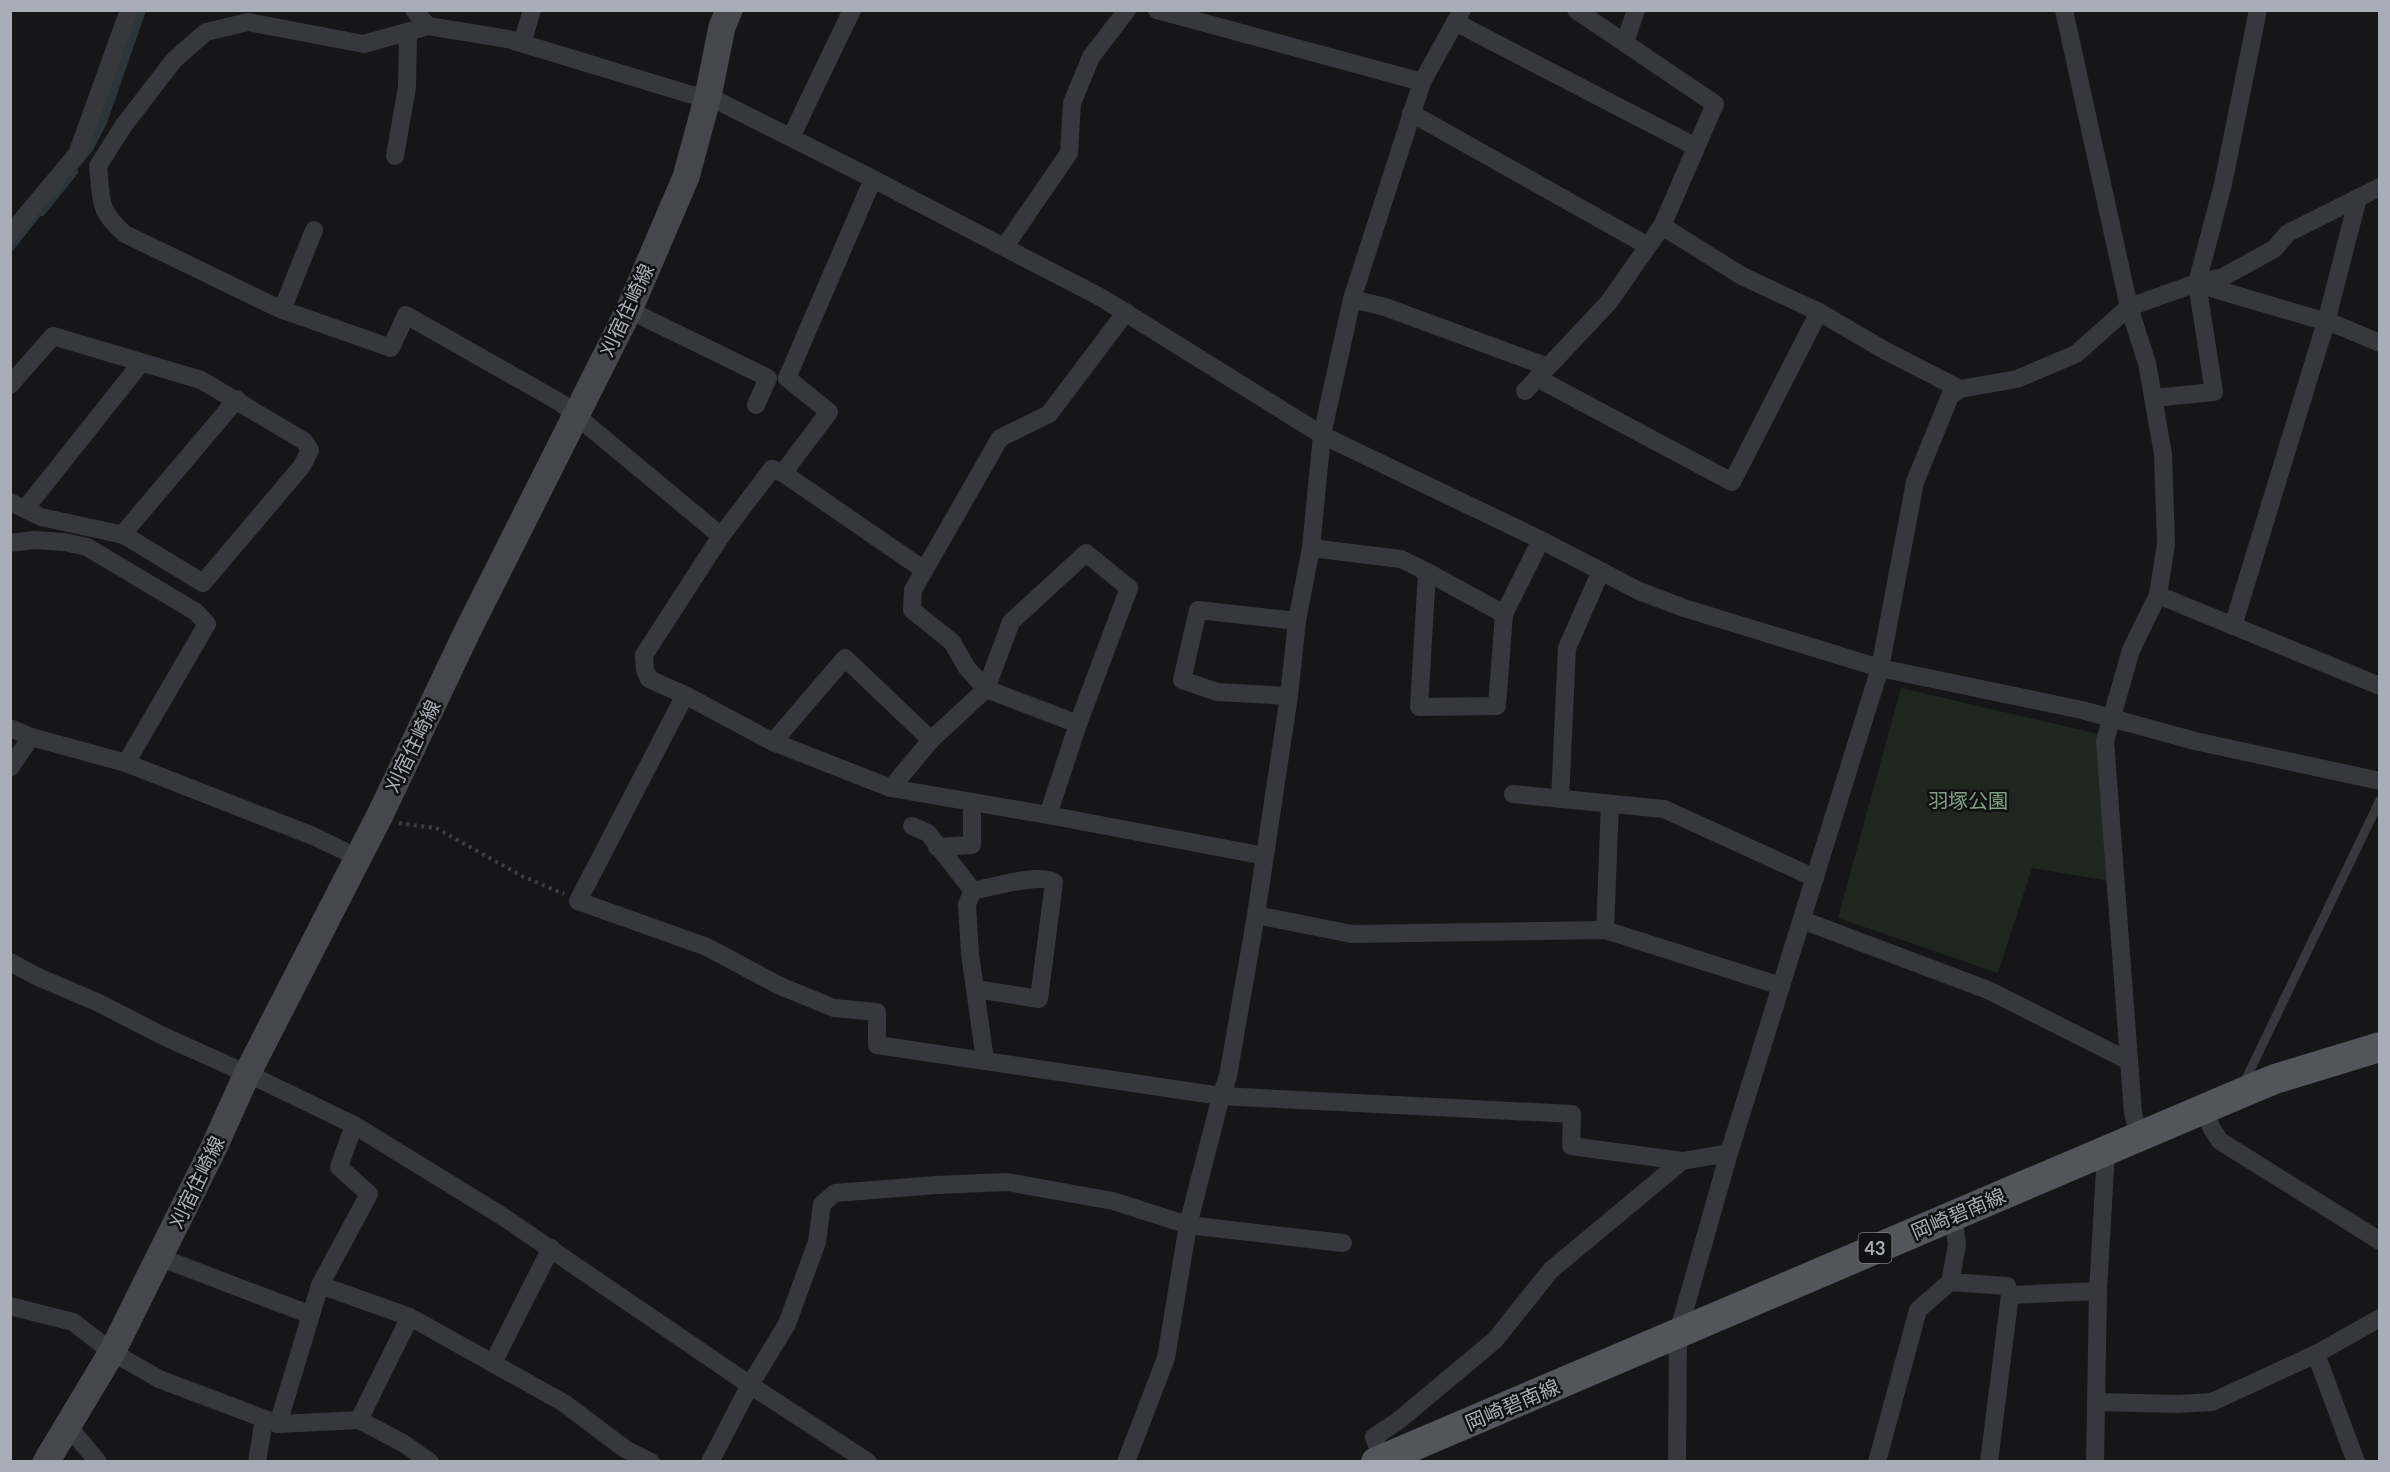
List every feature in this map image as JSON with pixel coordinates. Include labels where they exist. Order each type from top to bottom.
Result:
[{"type":"main road","name":"刈宿住崎線","points":[[46,1461],[112,1352],[214,1147],[247,1074],[380,815],[576,413],[629,310],[686,177],[708,96],[722,27],[729,10]]},
{"type":"main road","name":"岡崎碧南線","points":[[1379,1460],[2239,1094],[2275,1080],[2379,1047]]},
{"type":"street","points":[[10,234],[76,154],[129,10]]},
{"type":"street","points":[[414,10],[428,26]]},
{"type":"street","points":[[522,43],[532,10]]},
{"type":"street","points":[[791,137],[852,10]]},
{"type":"street","points":[[1005,246],[1069,153],[1072,103],[1091,57],[1127,10]]},
{"type":"street","points":[[1157,10],[1422,82]]},
{"type":"street","points":[[1537,379],[1609,302],[1662,226],[1715,104],[1576,10]]},
{"type":"street","points":[[1625,42],[1636,10]]},
{"type":"street","points":[[2064,10],[2129,307],[2147,363],[2163,454],[2166,544],[2158,595],[2131,650],[2105,741],[2133,1113],[2139,1137]]},
{"type":"street","points":[[2153,398],[2214,392],[2197,283],[2223,184],[2258,10]]},
{"type":"street","points":[[1126,1461],[1166,1359],[1188,1225],[1228,1076],[1256,915],[1289,696],[1297,621],[1311,548],[1322,435],[1352,299],[1422,82],[1459,16],[1696,147]]},
{"type":"street","points":[[720,536],[576,413],[406,315],[391,348],[282,310],[125,234],[103,211],[98,166],[124,125],[174,60],[206,32],[248,21],[364,44],[428,26],[522,43],[692,94],[708,96],[1005,246],[1125,312],[1322,435],[1541,540],[1639,591],[1684,608],[1880,668],[2082,710],[2195,741],[2379,781]]},
{"type":"street","points":[[395,156],[407,87],[408,32]]},
{"type":"street","points":[[1411,113],[1648,246]]},
{"type":"street","points":[[76,154],[98,166]]},
{"type":"street","points":[[783,473],[829,412],[787,378],[873,179]]},
{"type":"street","points":[[1677,1461],[1677,1333],[1730,1153],[1880,668],[1915,482],[1950,396],[1960,389],[2016,380],[2076,354],[2129,307],[2197,283],[2223,277],[2274,249],[2288,233],[2379,187]]},
{"type":"street","points":[[2233,626],[2326,321],[2358,198]]},
{"type":"street","points":[[1662,226],[1742,276],[1819,312],[1884,350],[1960,389]]},
{"type":"street","points":[[282,310],[314,230]]},
{"type":"street","points":[[2197,283],[2326,321],[2379,343]]},
{"type":"street","points":[[1352,299],[1385,307],[1537,379],[1731,482],[1819,312]]},
{"type":"street","points":[[629,310],[768,378],[756,405]]},
{"type":"street","points":[[1078,724],[986,689],[967,668],[952,642],[912,610],[913,590],[1000,438],[1049,414],[1125,312]]},
{"type":"street","points":[[10,385],[53,336],[201,380],[237,399],[304,441],[310,450],[302,466],[203,583],[122,535],[41,517],[18,506],[141,363]]},
{"type":"street","points":[[122,535],[237,399]]},
{"type":"street","points":[[924,570],[783,473],[772,469],[720,536],[644,655],[645,670],[649,679],[686,695],[773,742],[891,788],[1048,814],[1265,856]]},
{"type":"street","points":[[10,543],[34,540],[64,542],[87,547],[196,612],[207,624],[126,763]]},
{"type":"street","points":[[1427,572],[1419,707],[1497,706],[1504,614],[1541,540]]},
{"type":"street","points":[[1311,548],[1401,559],[1504,614]]},
{"type":"street","points":[[891,788],[931,740],[986,689],[1011,622],[1086,553],[1129,588],[1078,724],[1048,814]]},
{"type":"street","points":[[1560,799],[1567,648],[1601,571]]},
{"type":"street","points":[[2158,595],[2379,686]]},
{"type":"street","points":[[1289,696],[1217,692],[1182,680],[1198,610],[1297,621]]},
{"type":"street","points":[[773,742],[846,658],[931,740]]},
{"type":"street","points":[[686,695],[578,901],[707,947],[780,986],[834,1008],[877,1012],[877,1045],[1221,1096],[1572,1114],[1571,1146],[1682,1161],[1730,1153]]},
{"type":"street","points":[[10,728],[30,737],[126,763],[313,836],[357,857]]},
{"type":"street","points":[[10,768],[30,737]]},
{"type":"street","points":[[1513,794],[1664,809],[1815,878]]},
{"type":"street","points":[[937,848],[972,845],[972,802]]},
{"type":"street","points":[[1605,930],[1610,804]]},
{"type":"street","points":[[912,826],[928,833],[937,848],[973,891]]},
{"type":"street","points":[[973,891],[1020,882],[1048,879],[1054,882],[1039,999],[976,989]]},
{"type":"street","points":[[973,891],[967,904],[970,954],[985,1060]]},
{"type":"street","points":[[1256,915],[1352,934],[1605,930],[1781,986]]},
{"type":"street","points":[[1802,920],[1988,990],[2129,1061]]},
{"type":"street","points":[[10,962],[354,1125],[550,1248],[750,1385],[868,1461]]},
{"type":"street","points":[[2204,1109],[2220,1141],[2379,1241]]},
{"type":"street","points":[[257,1461],[320,1285],[369,1194],[339,1167],[354,1125]]},
{"type":"street","points":[[2095,1461],[2098,1291],[2106,1152]]},
{"type":"street","points":[[1379,1460],[1374,1437],[1398,1421],[1495,1340],[1551,1270],[1682,1161]]},
{"type":"street","points":[[710,1461],[750,1385],[787,1324],[817,1242],[822,1204],[835,1193],[1007,1182],[1113,1200],[1188,1225],[1343,1243]]},
{"type":"street","points":[[1877,1461],[1917,1311],[1950,1282],[1957,1245],[1953,1215]]},
{"type":"street","points":[[493,1364],[550,1248]]},
{"type":"street","points":[[159,1257],[311,1315]]},
{"type":"street","points":[[1950,1282],[2007,1286],[2010,1295],[1989,1461]]},
{"type":"street","points":[[320,1285],[410,1317],[564,1403],[625,1449],[651,1461]]},
{"type":"street","points":[[2010,1295],[2098,1291]]},
{"type":"street","points":[[10,1306],[73,1322],[112,1352],[159,1379],[271,1422],[359,1420],[403,1443],[430,1461]]},
{"type":"street","points":[[359,1420],[410,1317]]},
{"type":"street","points":[[2097,1402],[2176,1404],[2212,1402],[2316,1354],[2379,1318]]},
{"type":"street","points":[[2316,1354],[2356,1461]]},
{"type":"street","points":[[68,1426],[98,1461]]},
{"type":"lane","points":[[2239,1094],[2379,800]]},
{"type":"path","points":[[380,815],[392,822],[436,828],[522,876],[578,901]]},
{"type":"green space","name":"羽塚公園","points":[[1901,688],[2099,734],[2116,882],[2032,868],[1998,973],[1838,918]]},
{"type":"shaded area","points":[[137,11],[146,11],[107,123],[93,150],[11,253],[11,242],[86,148]]},
{"type":"waterway","points":[[42,213],[75,172]]}]
